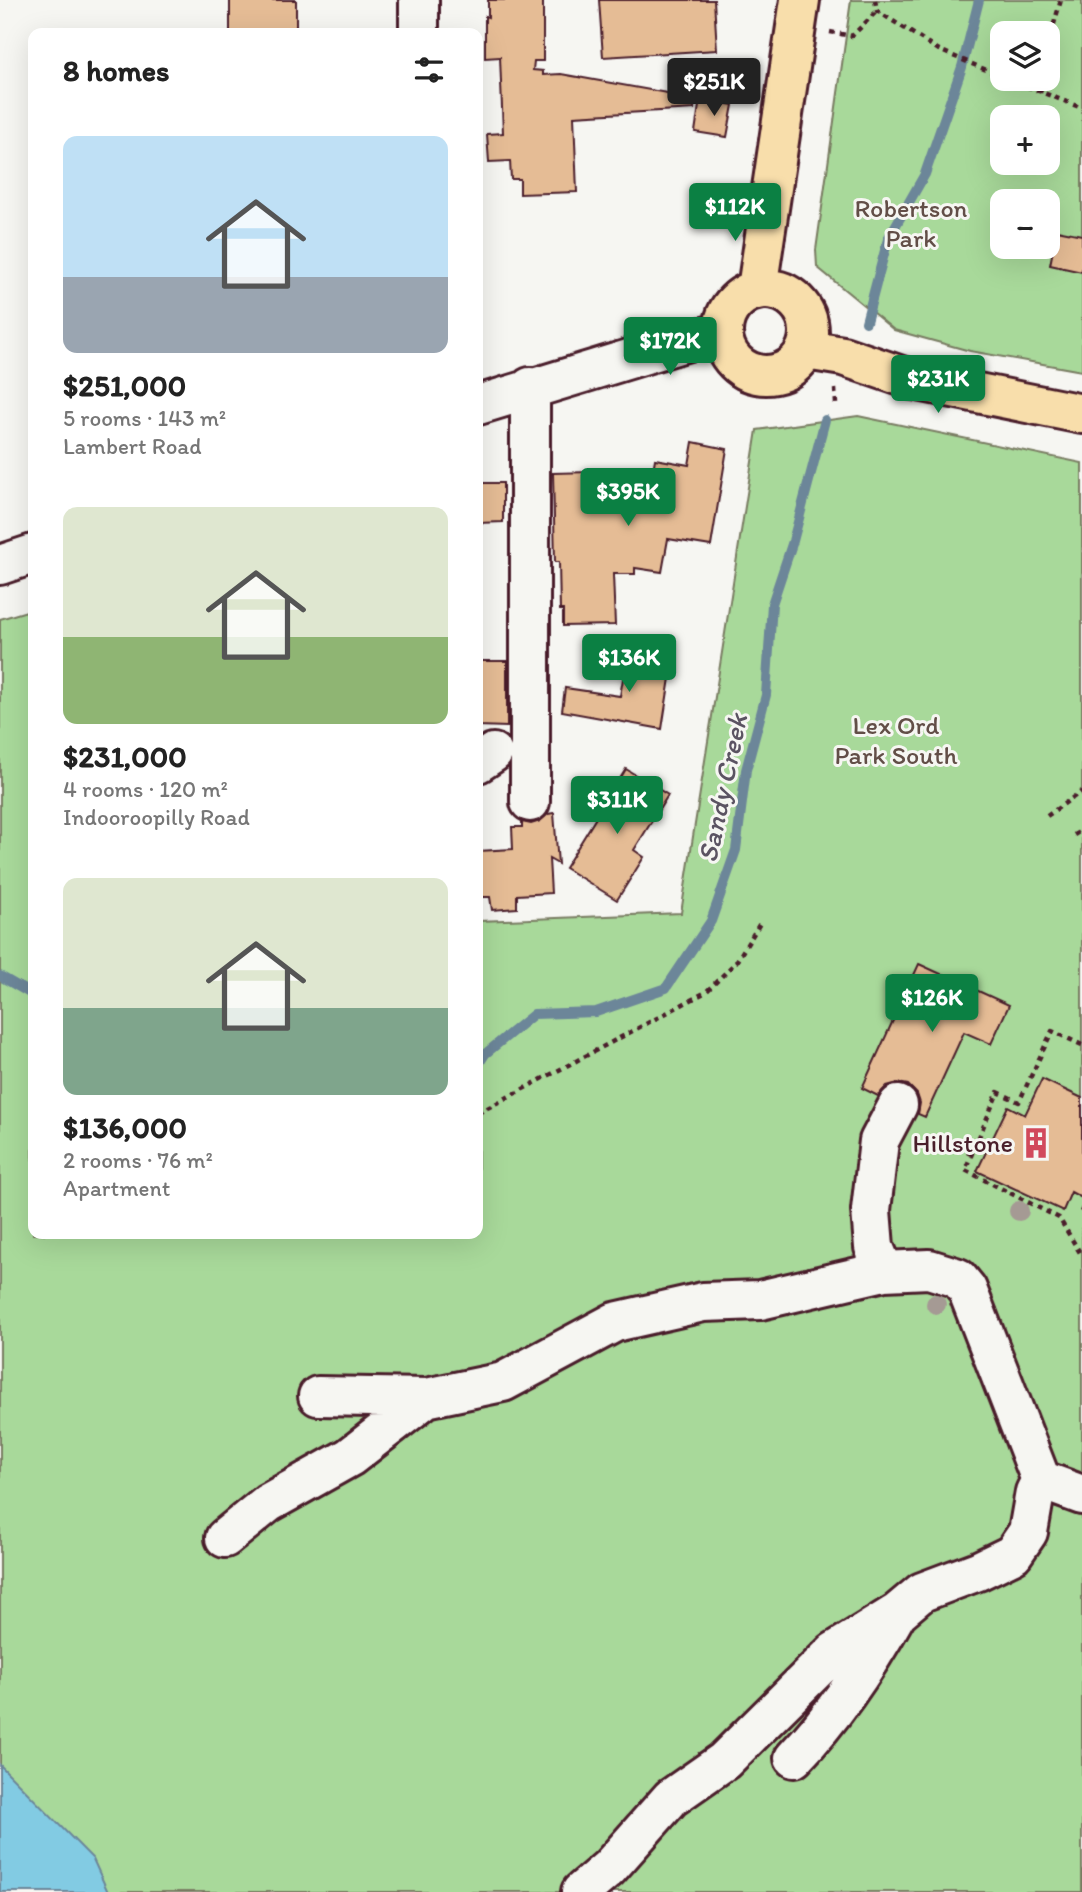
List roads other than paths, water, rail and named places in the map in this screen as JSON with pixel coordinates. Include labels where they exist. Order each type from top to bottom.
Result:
[{"type":"main road","points":[[757,289],[800,0]]},
{"type":"main road","points":[[757,289],[783,292],[804,310],[809,323],[806,350],[786,371],[772,376],[757,376],[733,360],[725,348],[723,333],[728,310],[736,301],[757,289]]},
{"type":"main road","points":[[806,350],[843,356],[913,380],[1082,414]]},
{"type":"street","points":[[419,0],[419,28]]},
{"type":"street","points":[[483,403],[530,387],[723,333]]},
{"type":"street","points":[[530,387],[530,802]]},
{"type":"street","points":[[0,565],[28,556]]},
{"type":"street","points":[[884,1270],[874,1247],[871,1210],[879,1140],[898,1105]]},
{"type":"street","points":[[318,1396],[426,1398],[503,1382],[615,1322],[702,1303],[760,1300],[884,1270],[929,1269],[958,1278],[967,1289],[1041,1480],[1035,1493],[1028,1532],[1013,1555],[922,1592],[897,1613],[834,1652],[724,1761],[671,1798],[609,1868],[581,1892]]},
{"type":"street","points":[[225,1538],[268,1503],[350,1457],[426,1398]]},
{"type":"street","points":[[1041,1480],[1082,1495]]},
{"type":"street","points":[[794,1758],[821,1730],[867,1667],[897,1613]]},
{"type":"water","points":[[0,1765],[93,1859],[108,1892],[0,1892]]},
{"type":"waterway","name":"Sandy Creek","points":[[866,322],[888,239],[925,174],[962,67],[979,0]]},
{"type":"waterway","name":"Sandy Creek","points":[[483,1057],[534,1014],[596,1012],[666,988],[711,921],[736,850],[746,770],[766,695],[772,604],[793,541],[825,420]]},
{"type":"waterway","name":"Sandy Creek","points":[[0,976],[28,992]]},
{"type":"place","name":"Hillstone","points":[[1036,1143]]},
{"type":"park label","name":"Robertson Park","points":[[911,223]]},
{"type":"park label","name":"Lex Ord Park South","points":[[896,740]]}]
